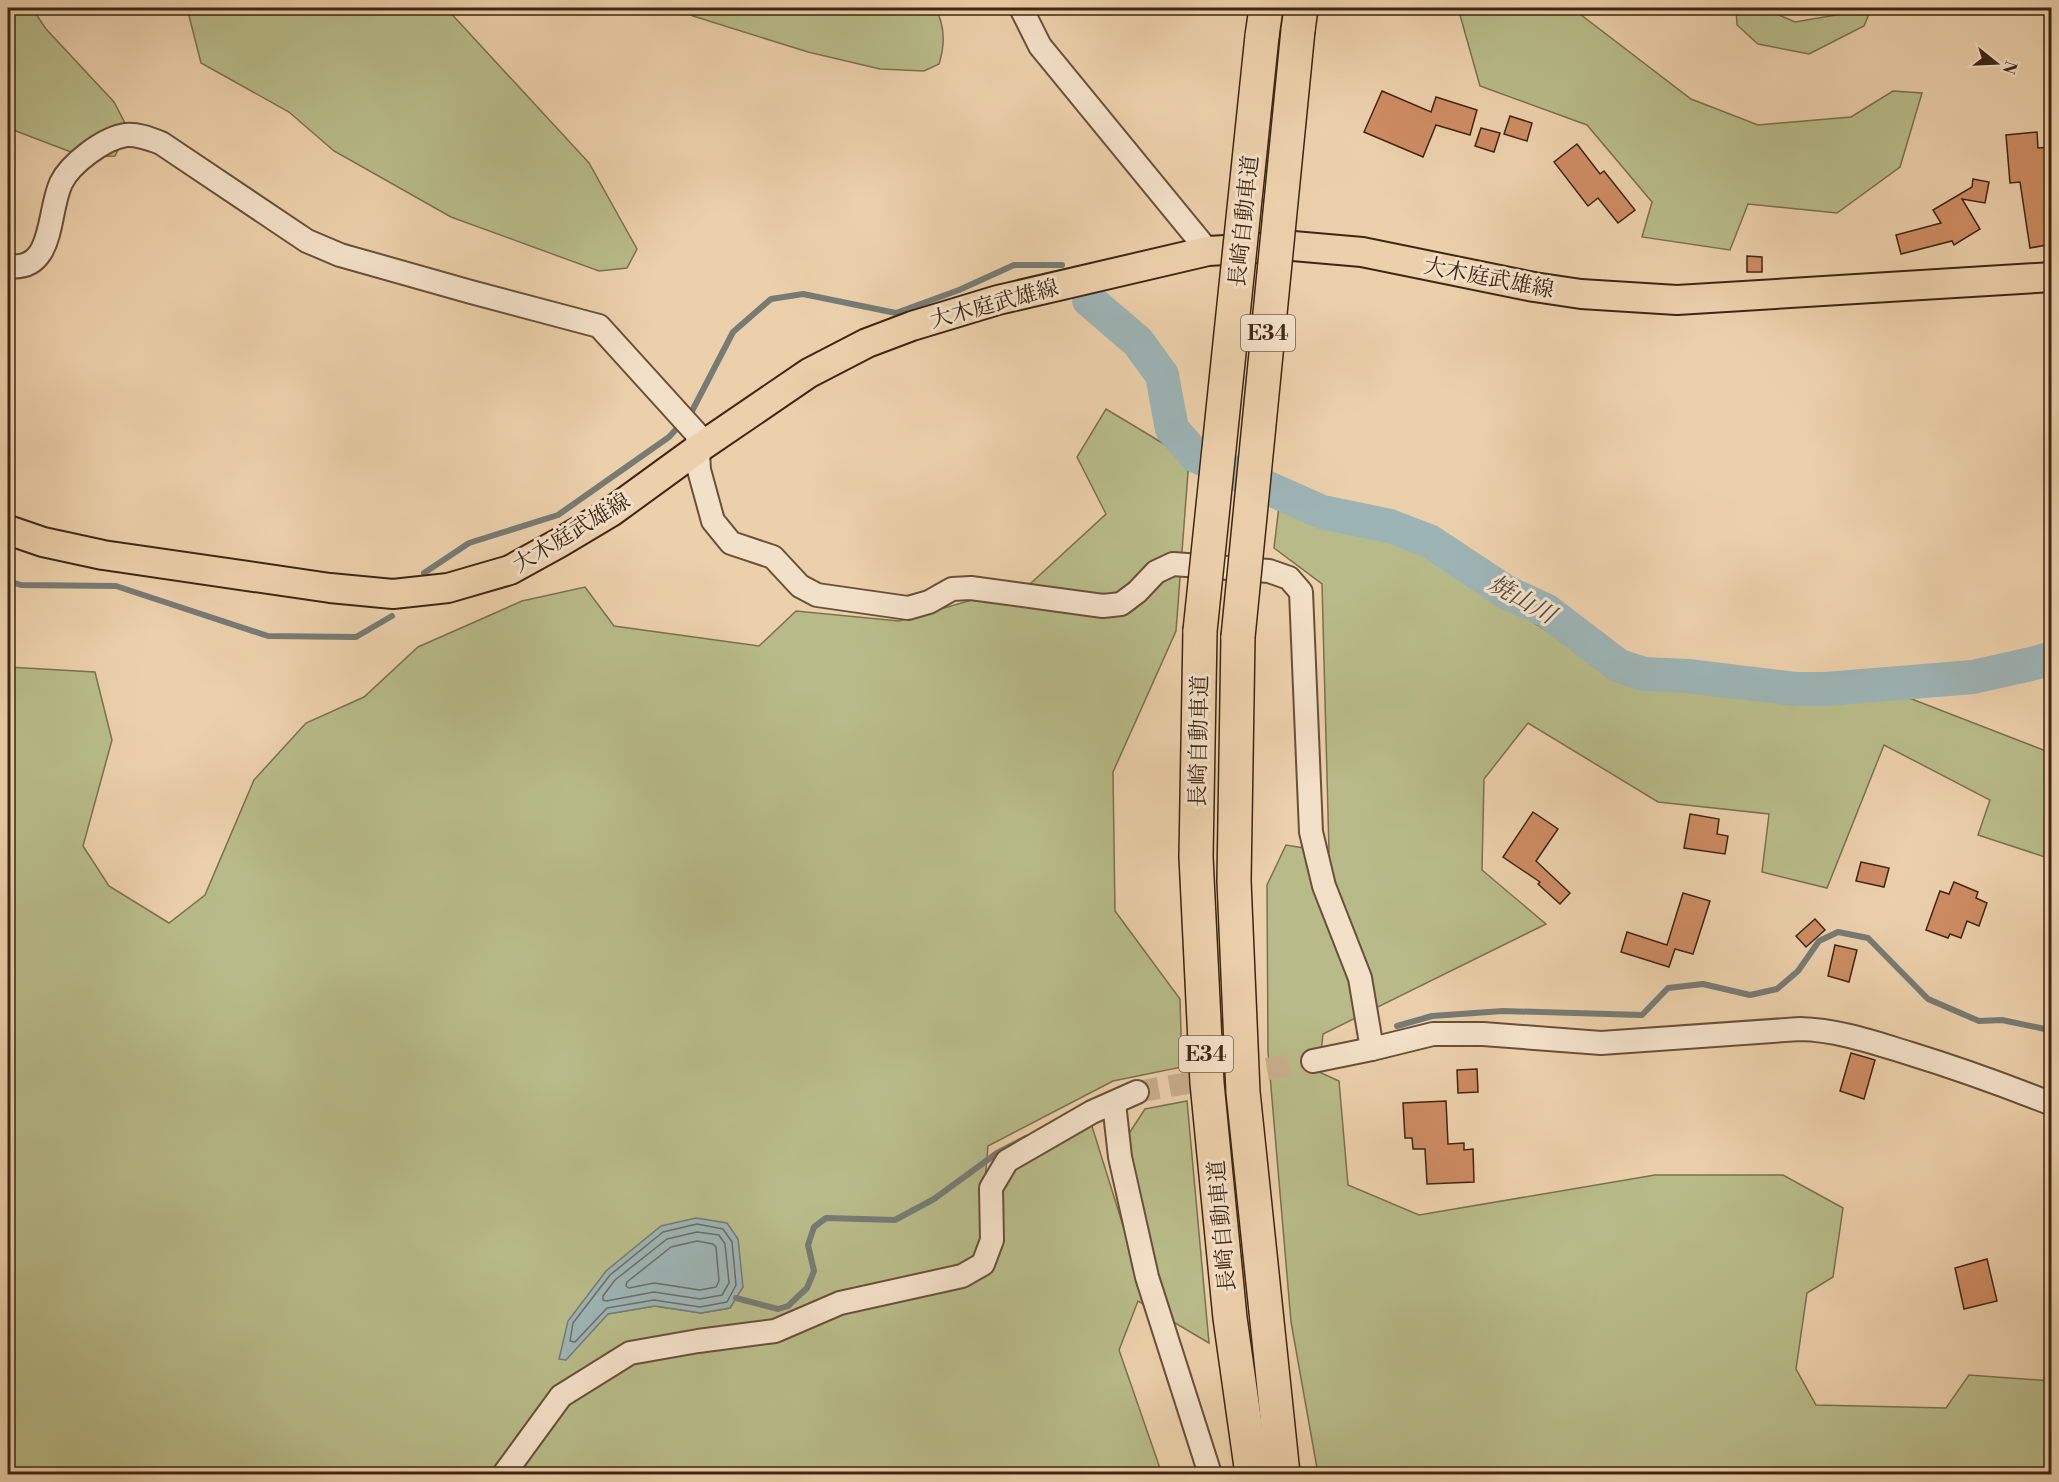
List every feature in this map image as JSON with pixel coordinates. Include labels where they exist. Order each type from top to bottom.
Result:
[{"type":"highway","name":"長崎自動車道","points":[[1283,1474],[1243,1092],[1234,881],[1238,637],[1300,19]]},
{"type":"highway","name":"長崎自動車道","points":[[1252,1474],[1230,1318],[1207,1083],[1196,857],[1200,631],[1264,22]]},
{"type":"main road","name":"大木庭武雄線","points":[[8,530],[43,542],[103,555],[330,588],[393,594],[448,588],[510,570],[549,549],[611,512],[689,429],[867,343],[912,326],[998,300],[1208,251],[1293,246],[1362,252],[1534,287],[1581,294],[1677,300],[2052,277]]},
{"type":"street","points":[[1021,8],[1040,46],[1208,251]]},
{"type":"street","points":[[8,266],[29,265],[40,255],[61,183],[78,161],[103,143],[124,135],[141,136],[161,143],[307,241],[340,255],[599,326],[689,429],[713,521],[725,536],[731,543],[773,557],[800,586],[817,595],[908,608],[929,602],[952,589],[971,588],[1103,606],[1121,604],[1137,592],[1156,572],[1173,564],[1269,571],[1289,578],[1301,592],[1311,832],[1324,886],[1359,978],[1372,1049]]},
{"type":"street","points":[[1314,1061],[1432,1034],[1483,1034],[1601,1043],[1800,1029],[1825,1030],[1855,1036],[1974,1074],[2052,1104]]},
{"type":"street","points":[[504,1474],[561,1396],[630,1353],[776,1331],[840,1303],[962,1276],[983,1264],[992,1240],[991,1188],[1007,1161],[1092,1112],[1137,1092]]},
{"type":"street","points":[[1114,1103],[1120,1157],[1147,1277],[1210,1474]]},
{"type":"green space","points":[[8,8],[32,8],[46,29],[114,102],[128,129],[115,156],[84,157],[8,128]]},
{"type":"green space","points":[[187,8],[446,8],[589,163],[637,249],[627,268],[599,271],[451,217],[334,151],[289,112],[201,63]]},
{"type":"green space","points":[[676,8],[935,8],[942,28],[942,50],[939,64],[924,71],[880,69],[808,52],[693,16]]},
{"type":"green space","points":[[1458,8],[1572,8],[1691,99],[1758,125],[1851,117],[1893,91],[1922,93],[1900,167],[1837,213],[1748,204],[1730,250],[1642,237],[1652,202],[1587,125],[1480,86]]},
{"type":"green space","points":[[1736,8],[1763,8],[1795,22],[1871,9],[1864,26],[1809,54],[1758,44],[1737,25]]},
{"type":"green space","points":[[1106,409],[1189,459],[1176,631],[1113,772],[1115,911],[1180,999],[1182,1067],[1113,1081],[988,1146],[981,1228],[997,1189],[1011,1167],[1090,1120],[1125,1232],[1143,1231],[1128,1135],[1145,1109],[1187,1101],[1209,1343],[1138,1301],[1119,1350],[1162,1474],[8,1474],[8,667],[95,672],[112,740],[83,846],[109,886],[169,923],[205,895],[254,780],[306,723],[364,697],[418,647],[522,601],[585,587],[614,626],[759,646],[796,611],[899,621],[1031,583],[1106,514],[1077,457]],"holes":[[[738,1240],[742,1287],[730,1308],[701,1313],[655,1306],[607,1314]]]},
{"type":"green space","points":[[1279,506],[1400,537],[1619,677],[1822,701],[1904,696],[2051,753],[2051,859],[1978,835],[1990,800],[1884,745],[1827,888],[1762,872],[1769,814],[1658,802],[1528,723],[1484,779],[1482,870],[1546,924],[1323,1034],[1319,1072],[1339,1081],[1348,1185],[1419,1215],[1655,1175],[1783,1175],[1843,1208],[1833,1277],[1807,1293],[1796,1369],[1816,1405],[1946,1408],[1969,1375],[2051,1381],[2051,1474],[1318,1474],[1291,1322],[1268,1052],[1267,885],[1286,845],[1329,852],[1322,584],[1274,548]]},
{"type":"water","points":[[696,1218],[727,1223],[738,1239],[743,1287],[730,1308],[701,1313],[655,1306],[608,1314],[566,1360],[559,1359],[568,1321],[606,1271],[661,1226]]},
{"type":"building","points":[[1382,91],[1431,112],[1436,97],[1477,110],[1470,135],[1436,125],[1423,157],[1364,132]]},
{"type":"building","points":[[1510,116],[1532,123],[1527,141],[1504,134]]},
{"type":"building","points":[[1481,128],[1500,133],[1494,152],[1475,146]]},
{"type":"building","points":[[2037,132],[2038,148],[2052,147],[2052,244],[2030,248],[2020,182],[2010,183],[2006,135]]},
{"type":"building","points":[[1577,144],[1600,174],[1604,171],[1635,210],[1618,223],[1598,198],[1588,206],[1554,162]]},
{"type":"building","points":[[1973,179],[1989,182],[1985,203],[1962,199],[1980,229],[1954,245],[1952,241],[1901,254],[1896,235],[1941,223],[1933,210],[1972,187]]},
{"type":"building","points":[[1747,256],[1762,257],[1762,272],[1747,272]]},
{"type":"building","points":[[1533,812],[1558,829],[1536,861],[1570,893],[1560,904],[1538,884],[1540,882],[1503,857]]},
{"type":"building","points":[[1690,814],[1719,819],[1717,834],[1728,836],[1725,854],[1684,848]]},
{"type":"building","points":[[1861,862],[1889,868],[1884,887],[1856,881]]},
{"type":"building","points":[[1954,882],[1978,892],[1976,898],[1987,903],[1979,926],[1967,921],[1961,938],[1950,934],[1948,938],[1926,930],[1940,891],[1949,894]]},
{"type":"building","points":[[1683,893],[1710,901],[1693,954],[1675,949],[1669,967],[1621,952],[1627,932],[1667,945]]},
{"type":"building","points":[[1815,919],[1825,930],[1806,947],[1796,936]]},
{"type":"building","points":[[1835,945],[1857,950],[1849,982],[1828,976]]},
{"type":"building","points":[[1851,1053],[1875,1060],[1864,1099],[1840,1091]]},
{"type":"building","points":[[1477,1069],[1478,1092],[1458,1093],[1457,1070]]},
{"type":"building","points":[[1446,1101],[1448,1144],[1464,1143],[1464,1150],[1473,1149],[1474,1182],[1427,1184],[1425,1149],[1413,1149],[1412,1138],[1405,1138],[1403,1103]]},
{"type":"building","points":[[1987,1259],[1997,1301],[1964,1309],[1955,1268]]},
{"type":"waterway","points":[[424,573],[469,543],[558,515],[669,437],[691,413],[733,332],[771,299],[803,294],[896,313],[959,290],[1014,265],[1062,265]]},
{"type":"waterway","name":"焼山川","points":[[1089,300],[1138,342],[1162,375],[1172,429],[1196,456],[1322,512],[1390,526],[1429,541],[1506,592],[1547,611],[1619,666],[1644,674],[1688,676],[1795,689],[1826,689],[1973,677],[2052,658]]},
{"type":"waterway","points":[[8,581],[21,585],[116,586],[268,636],[356,637],[392,616]]},
{"type":"waterway","points":[[1397,1026],[1432,1016],[1503,1011],[1642,1015],[1668,988],[1703,984],[1750,995],[1777,989],[1798,971],[1819,941],[1838,932],[1868,938],[1928,999],[1979,1021],[2002,1020],[2052,1029]]},
{"type":"waterway","points":[[736,1298],[778,1309],[788,1306],[807,1288],[814,1271],[808,1245],[814,1227],[826,1218],[895,1220],[934,1199],[997,1153],[1026,1138]]},
{"type":"tunnel","points":[[1137,1092],[1313,1061]]}]
